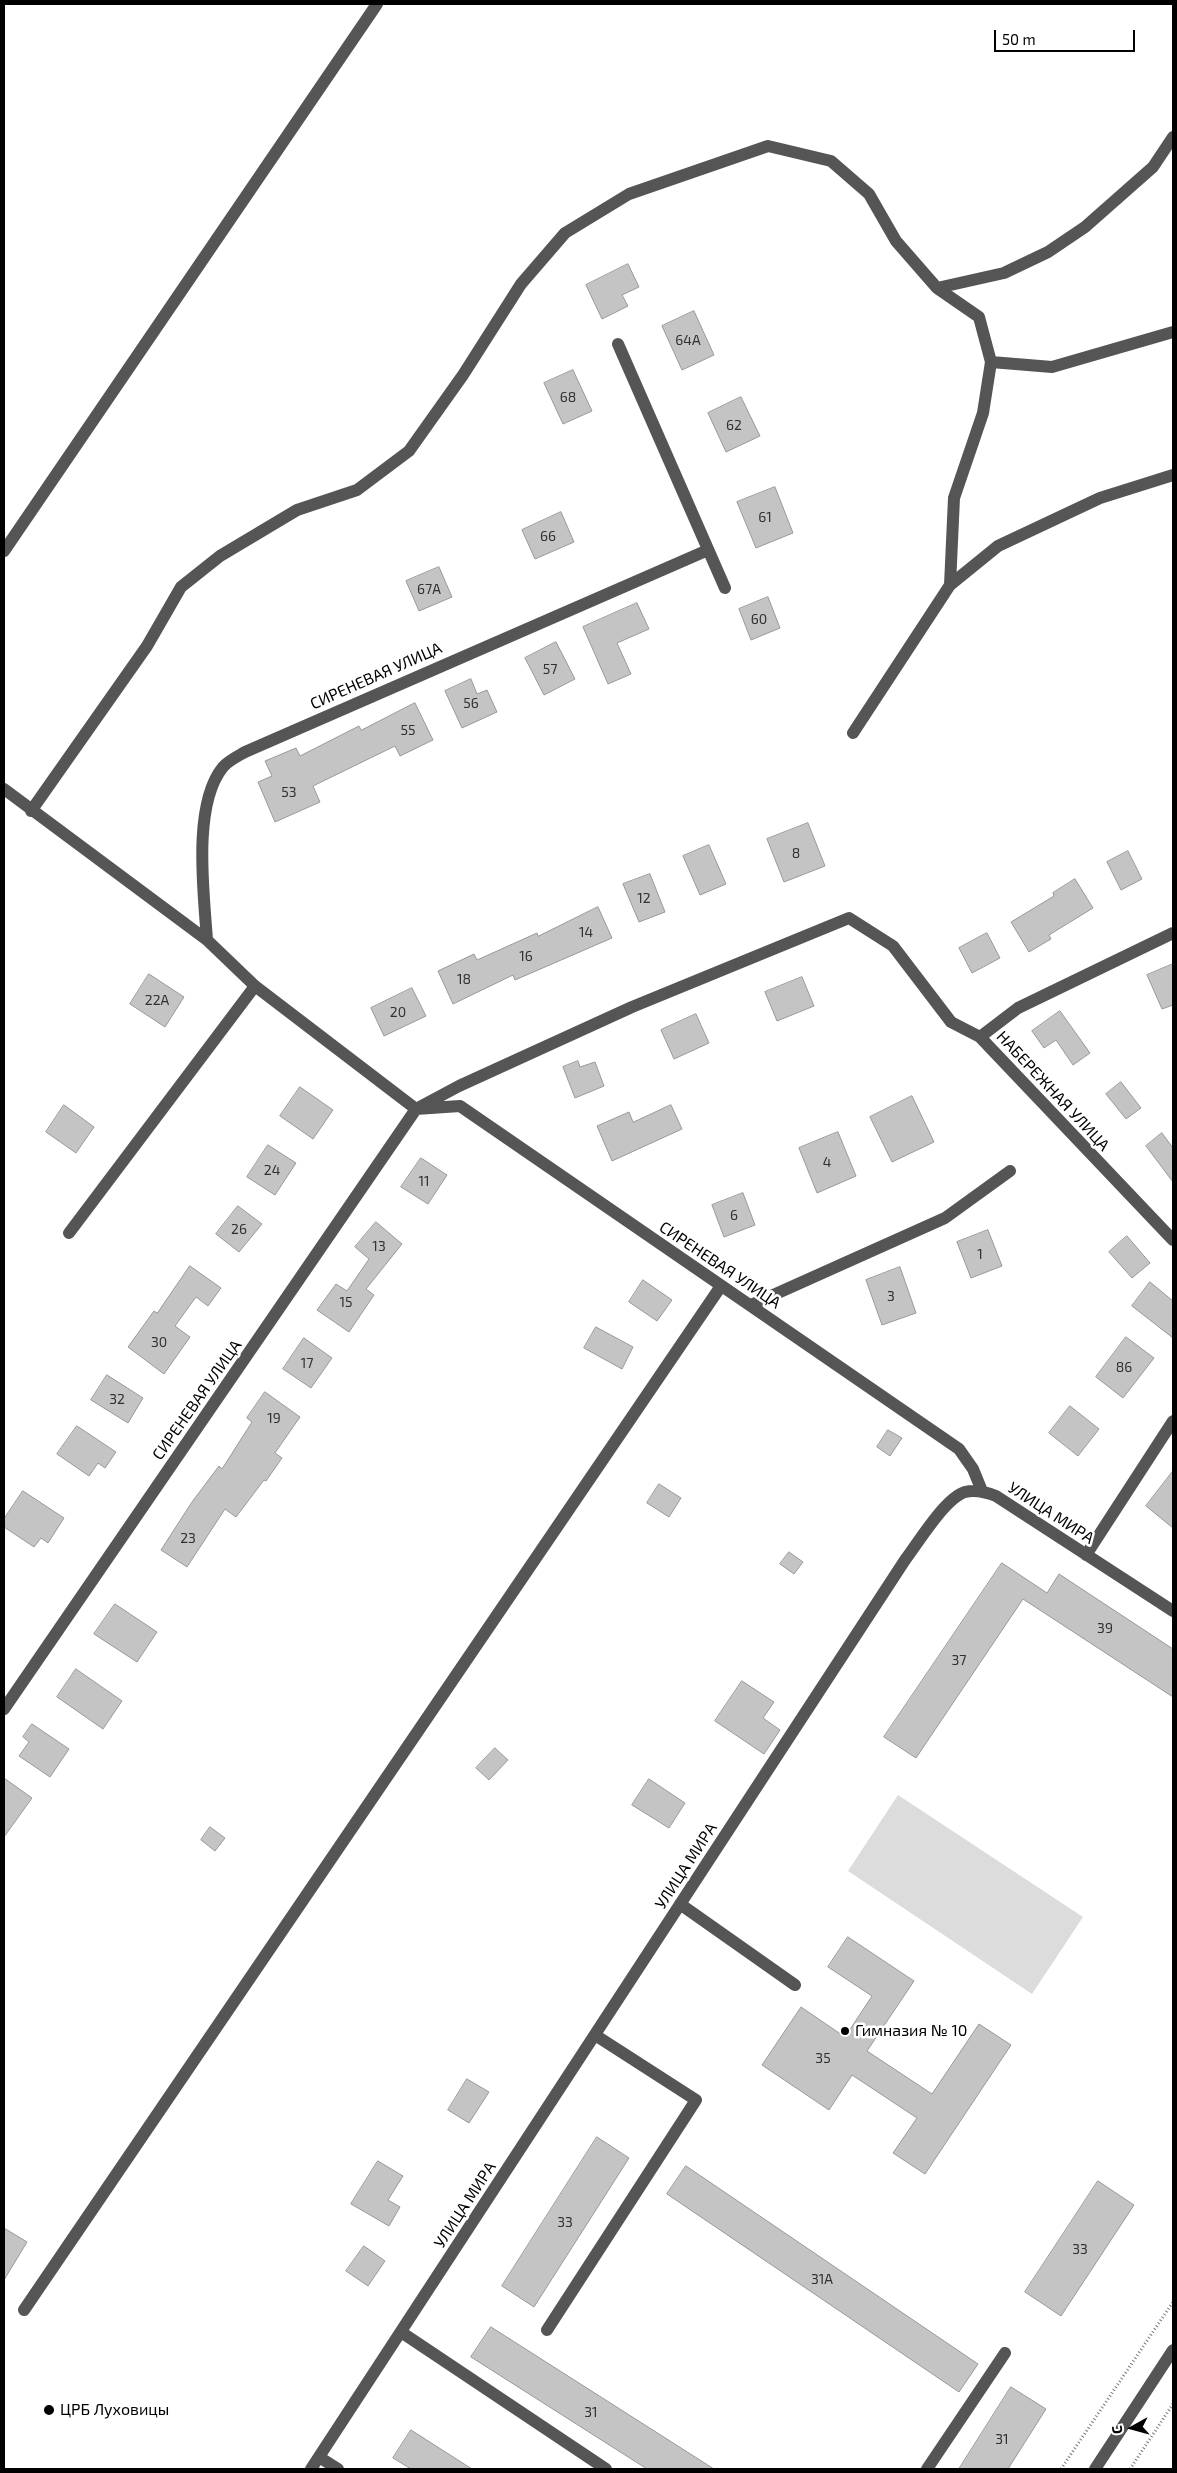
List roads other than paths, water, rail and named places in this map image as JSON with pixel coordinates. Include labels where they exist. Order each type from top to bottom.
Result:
[{"type":"street","points":[[4,551],[377,4]]},
{"type":"street","points":[[937,288],[1004,272],[1048,252],[1085,227],[1153,167],[1173,137]]},
{"type":"street","points":[[31,811],[147,646],[181,587],[220,556],[297,510],[357,490],[409,451],[464,374],[521,284],[565,233],[629,194],[768,146],[831,161],[869,194],[896,241],[937,288],[979,317],[991,362],[983,413],[954,498],[950,584]]},
{"type":"street","points":[[991,362],[1052,367],[1173,332]]},
{"type":"street","points":[[618,344],[725,588]]},
{"type":"street","points":[[853,733],[950,584],[998,546],[1100,498],[1173,475]]},
{"type":"street","name":"СИРЕНЕВАЯ УЛИЦА","points":[[207,940],[202,853],[206,814],[212,788],[223,767],[245,752],[708,550]]},
{"type":"street","points":[[4,789],[31,811],[207,940],[255,986],[416,1109]]},
{"type":"street","name":"СИРЕНЕВАЯ УЛИЦА","points":[[4,1709],[416,1109],[459,1086],[632,1007],[849,918],[893,946],[951,1022],[980,1037]]},
{"type":"street","name":"НАБЕРЕЖНАЯ УЛИЦА","points":[[1173,933],[1018,1008],[980,1037],[1173,1240]]},
{"type":"street","points":[[69,1233],[255,986]]},
{"type":"street","name":"СИРЕНЕВАЯ УЛИЦА","points":[[416,1109],[460,1106],[959,1449],[973,1469],[982,1491]]},
{"type":"street","points":[[751,1305],[945,1218],[1010,1171]]},
{"type":"street","points":[[24,2310],[721,1286]]},
{"type":"street","points":[[1086,1555],[1173,1421]]},
{"type":"street","name":"УЛИЦА МИРА","points":[[311,2469],[916,1545],[943,1508],[964,1492],[982,1491],[996,1496],[1026,1513],[1086,1555],[1173,1611]]},
{"type":"street","points":[[680,1904],[795,1985]]},
{"type":"street","points":[[547,2330],[696,2100],[595,2035]]},
{"type":"street","points":[[401,2332],[606,2469]]},
{"type":"street","points":[[1095,2469],[1173,2350]]},
{"type":"street","points":[[927,2469],[1005,2352]]},
{"type":"street","points":[[319,2457],[338,2469]]},
{"type":"place","name":"Гимназия № 10","points":[[845,2031]]},
{"type":"place","name":"ЦРБ Луховицы","points":[[49,2410]]}]
